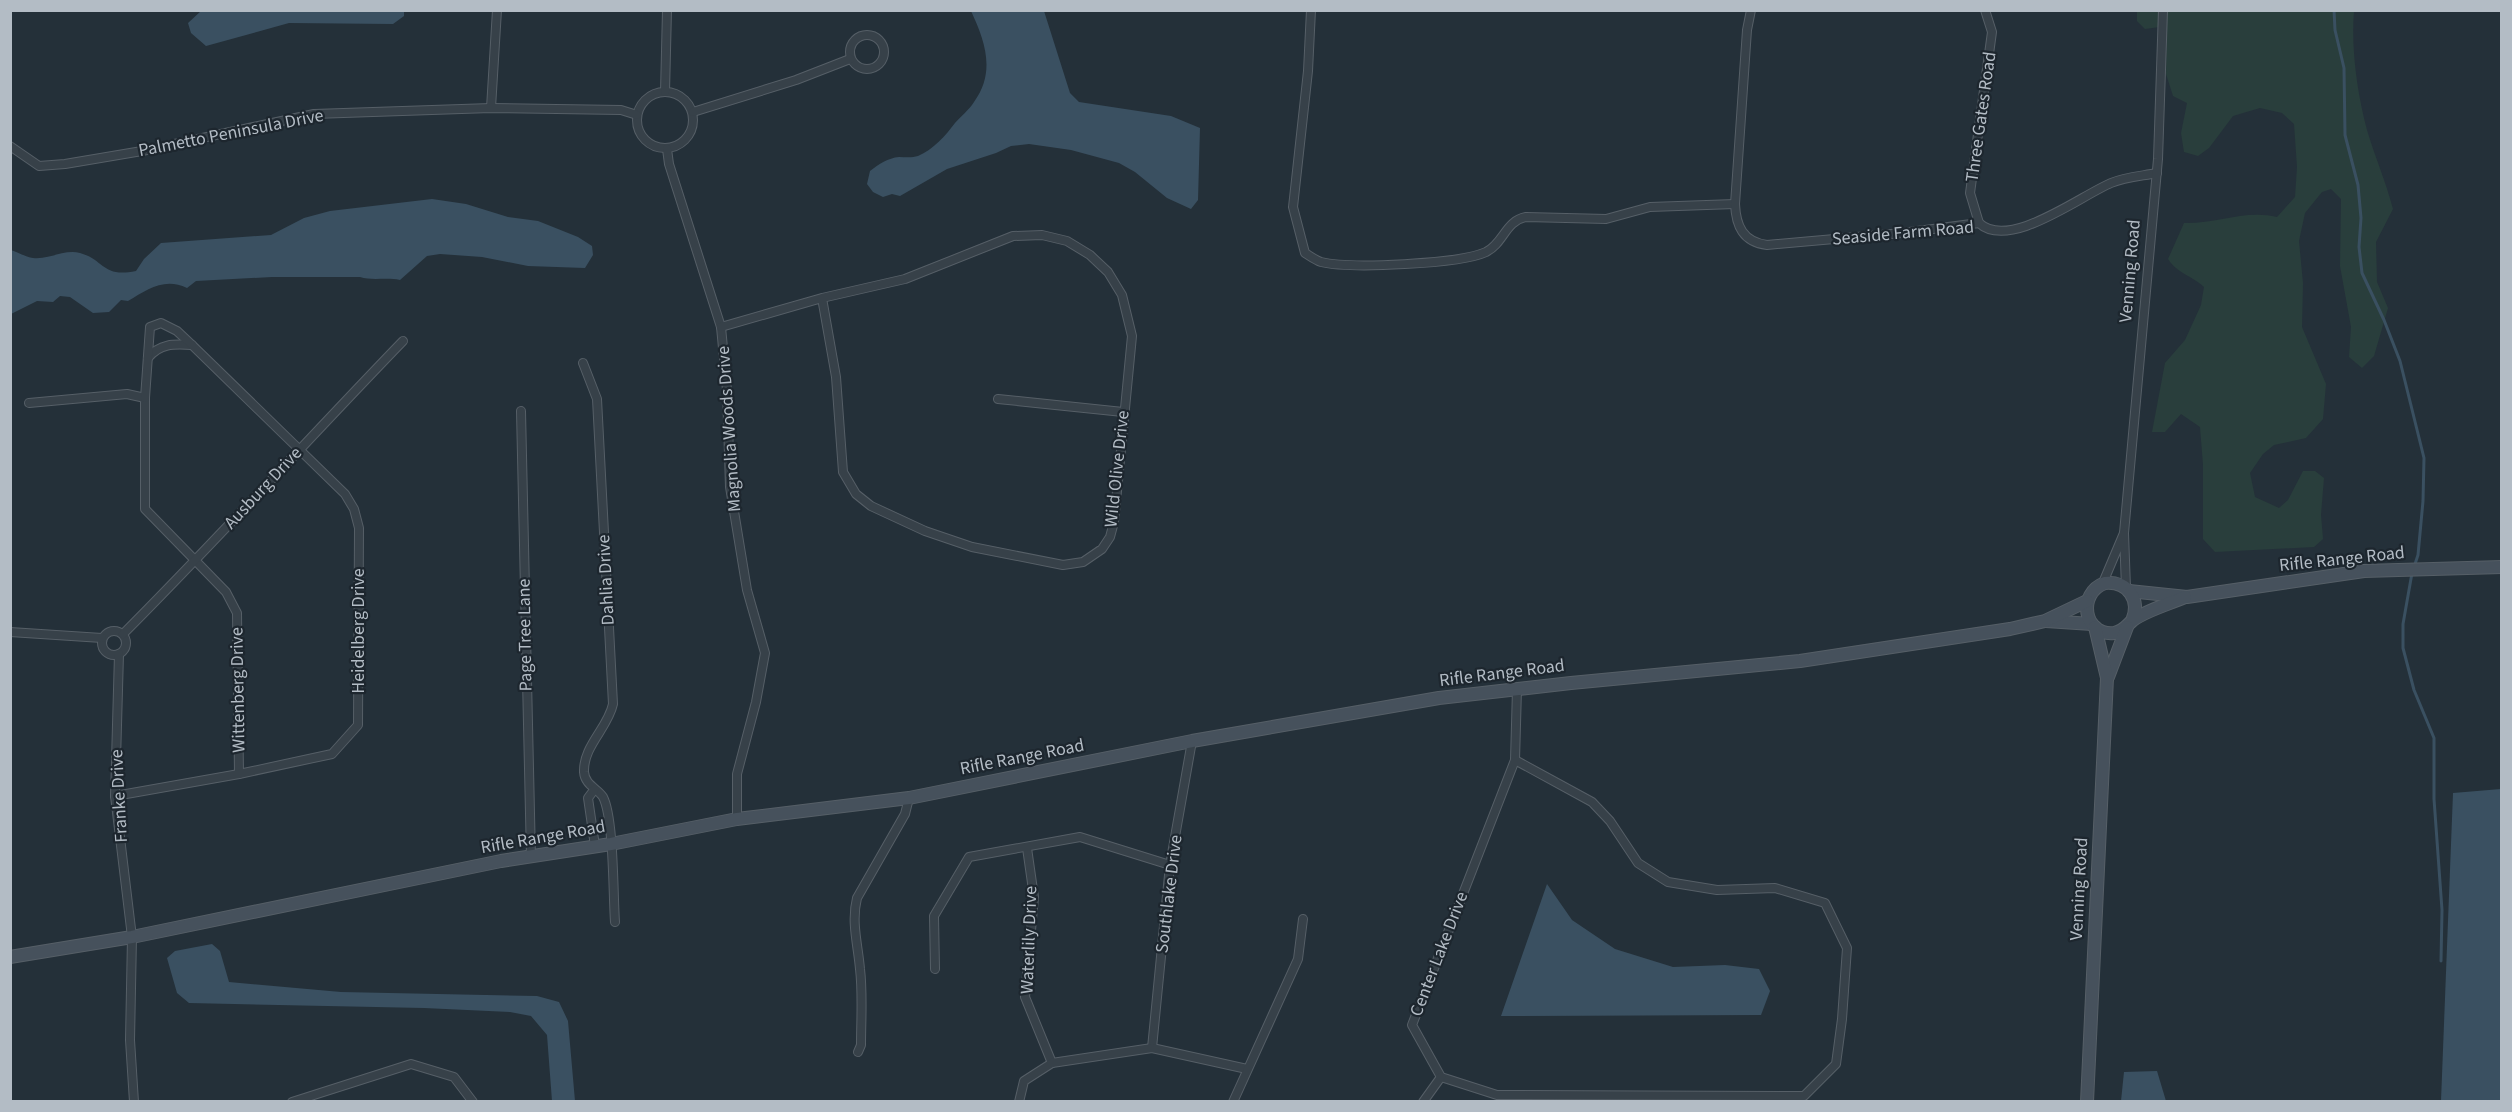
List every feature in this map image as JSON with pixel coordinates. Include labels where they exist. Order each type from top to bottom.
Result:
[{"type":"main road","name":"Rifle Range Road","points":[[2128,589],[2187,597],[2364,571],[2502,567]]},
{"type":"main road","points":[[2113,583],[2128,589],[2136,605],[2130,624],[2111,633],[2094,626],[2086,613],[2087,601],[2092,591],[2102,585],[2113,583]]},
{"type":"main road","name":"Rifle Range Road","points":[[2130,624],[2187,597]]},
{"type":"main road","name":"Rifle Range Road","points":[[10,957],[132,937],[501,861],[611,844],[737,819],[909,798],[1192,741],[1439,698],[1800,662],[2010,629],[2045,621],[2087,601]]},
{"type":"main road","name":"Rifle Range Road","points":[[2045,621],[2094,626]]},
{"type":"main road","name":"Venning Road","points":[[2107,678],[2130,624]]},
{"type":"main road","name":"Venning Road","points":[[2087,1101],[2107,678],[2094,626]]},
{"type":"street","points":[[491,108],[497,10]]},
{"type":"street","points":[[666,92],[667,10]]},
{"type":"street","points":[[1311,10],[1308,71],[1293,207],[1305,254],[1319,261],[1334,264],[1451,261],[1489,251],[1517,219],[1526,217],[1606,219],[1650,207],[1735,204]]},
{"type":"street","name":"Seaside Farm Road","points":[[1751,10],[1747,30],[1735,204],[1736,221],[1743,233],[1753,242],[1767,245],[1902,233],[1979,223],[1988,230],[2024,228],[2037,224],[2082,196],[2114,181],[2157,173]]},
{"type":"street","name":"Three Gates Road","points":[[1979,223],[1975,217],[1970,193],[1992,33],[1985,10]]},
{"type":"street","name":"Venning Road","points":[[2128,589],[2124,533],[2157,173],[2163,10]]},
{"type":"street","points":[[863,35],[874,36],[883,46],[883,58],[871,69],[859,68],[850,58],[849,52],[853,41],[863,35]]},
{"type":"street","points":[[693,112],[796,80],[850,58]]},
{"type":"street","points":[[666,92],[681,96],[693,112],[694,122],[691,133],[685,141],[667,149],[645,141],[640,133],[637,115],[647,98],[666,92]]},
{"type":"street","name":"Palmetto Peninsula Drive","points":[[10,146],[39,166],[142,152],[314,114],[491,108],[621,110],[637,115]]},
{"type":"street","name":"Magnolia Woods Drive","points":[[667,149],[669,164],[721,327],[727,390],[730,487],[747,590],[765,653],[737,774],[737,819]]},
{"type":"street","name":"Wild Olive Drive","points":[[721,327],[822,298],[905,279],[1013,236],[1042,235],[1067,242],[1090,255],[1108,272],[1122,295],[1132,336],[1114,522],[1110,537],[1102,549],[1083,562],[1063,565],[995,553],[926,531],[871,506],[856,494],[843,472],[836,377],[822,298]]},
{"type":"street","name":"Heidelberg Drive","points":[[116,796],[239,774],[332,754],[358,725],[358,528],[354,509],[345,494],[177,331],[161,323],[150,327],[145,398]]},
{"type":"street","name":"Ausburg Drive","points":[[123,634],[196,561],[403,341]]},
{"type":"street","points":[[148,358],[155,349],[173,344],[192,345]]},
{"type":"street","name":"Dahlia Drive","points":[[583,363],[597,399],[613,704],[611,716],[586,760],[584,772],[586,781],[602,796],[611,844],[615,922]]},
{"type":"street","points":[[29,403],[127,394],[145,398]]},
{"type":"street","name":"Wittenberg Drive","points":[[145,398],[145,509],[226,592],[237,614],[239,774]]},
{"type":"street","points":[[998,399],[1123,412]]},
{"type":"street","name":"Page Tree Lane","points":[[521,411],[531,858]]},
{"type":"street","name":"Venning Road","points":[[2102,585],[2124,533]]},
{"type":"street","points":[[10,632],[102,638],[111,631],[119,631],[123,634],[126,646],[119,654],[110,654],[106,652],[102,644],[102,638]]},
{"type":"street","name":"Franke Drive","points":[[119,654],[116,796],[132,937],[130,1040],[134,1101]]},
{"type":"street","name":"Center Lake Drive","points":[[1441,1077],[1412,1024],[1515,760],[1517,689]]},
{"type":"street","name":"Southlake Drive","points":[[1152,1048],[1170,865],[1192,741]]},
{"type":"street","points":[[1423,1101],[1441,1077],[1497,1095],[1804,1096],[1836,1064],[1847,948],[1825,903],[1775,888],[1717,890],[1668,882],[1638,862],[1610,821],[1592,802],[1515,760]]},
{"type":"street","name":"Dahlia Drive","points":[[594,790],[588,798],[595,846]]},
{"type":"street","points":[[858,1052],[861,1045],[861,971],[854,918],[855,907],[857,898],[905,814],[909,798]]},
{"type":"street","points":[[935,969],[934,916],[969,857],[1080,837],[1170,865]]},
{"type":"street","name":"Waterlily Drive","points":[[1027,848],[1034,897],[1025,997],[1052,1063]]},
{"type":"street","points":[[1233,1101],[1298,959],[1303,919]]},
{"type":"street","points":[[1019,1101],[1024,1081],[1052,1063],[1152,1048],[1247,1069]]},
{"type":"street","points":[[292,1101],[411,1064],[454,1077],[473,1101]]},
{"type":"green space","points":[[2137,11],[2354,11],[2354,55],[2360,101],[2393,209],[2376,242],[2377,282],[2388,308],[2374,356],[2362,368],[2349,357],[2351,327],[2340,266],[2341,199],[2331,189],[2322,192],[2305,213],[2299,241],[2303,283],[2302,327],[2326,384],[2323,419],[2306,438],[2274,445],[2263,454],[2250,473],[2255,497],[2279,508],[2288,500],[2303,471],[2315,471],[2324,478],[2321,515],[2323,539],[2314,547],[2215,552],[2203,539],[2203,465],[2200,427],[2181,414],[2165,432],[2152,432],[2165,363],[2185,340],[2201,305],[2204,287],[2176,268],[2168,259],[2184,223],[2254,215],[2277,217],[2295,197],[2297,167],[2294,124],[2282,113],[2260,108],[2233,116],[2209,148],[2198,156],[2184,152],[2181,133],[2187,103],[2173,96],[2166,74],[2167,26],[2145,29],[2137,21]]},
{"type":"water","points":[[404,10],[404,16],[393,24],[289,23],[206,46],[191,33],[188,23],[201,11]]},
{"type":"water","points":[[971,11],[1044,11],[1070,93],[1079,102],[1171,116],[1200,128],[1198,200],[1191,209],[1167,198],[1135,172],[1119,163],[1071,150],[1029,144],[1011,146],[947,169],[900,196],[892,194],[883,197],[873,192],[867,184],[870,171],[891,159],[916,157],[929,150],[970,108],[981,91],[985,79],[986,56]]},
{"type":"water","points":[[432,199],[466,204],[508,217],[538,221],[578,237],[592,246],[593,255],[585,268],[528,266],[482,257],[440,254],[427,256],[400,280],[360,277],[272,277],[196,281],[187,288],[171,284],[156,286],[128,301],[121,300],[109,312],[93,313],[70,297],[60,296],[53,302],[37,301],[11,314],[11,250],[33,258],[44,258],[68,252],[80,253],[110,270],[125,273],[136,271],[144,259],[161,243],[271,235],[304,218],[330,211]]},
{"type":"water","points":[[2501,789],[2501,1101],[2441,1101],[2453,793]]},
{"type":"water","points":[[1547,884],[1572,920],[1615,949],[1673,967],[1725,965],[1759,969],[1770,991],[1761,1015],[1501,1016]]},
{"type":"water","points":[[212,944],[220,951],[229,982],[341,992],[537,996],[559,1002],[568,1021],[575,1101],[552,1101],[547,1035],[531,1016],[510,1012],[424,1008],[189,1003],[177,993],[167,958],[175,951]]},
{"type":"water","points":[[2157,1071],[2166,1101],[2121,1101],[2124,1072]]},
{"type":"waterway","points":[[2334,10],[2335,30],[2344,68],[2345,135],[2358,185],[2361,218],[2359,247],[2362,273],[2400,361],[2424,458],[2423,501],[2418,555],[2414,567]]},
{"type":"waterway","points":[[2412,573],[2403,624],[2403,648],[2414,690],[2434,738],[2434,799],[2442,910],[2441,961]]}]
